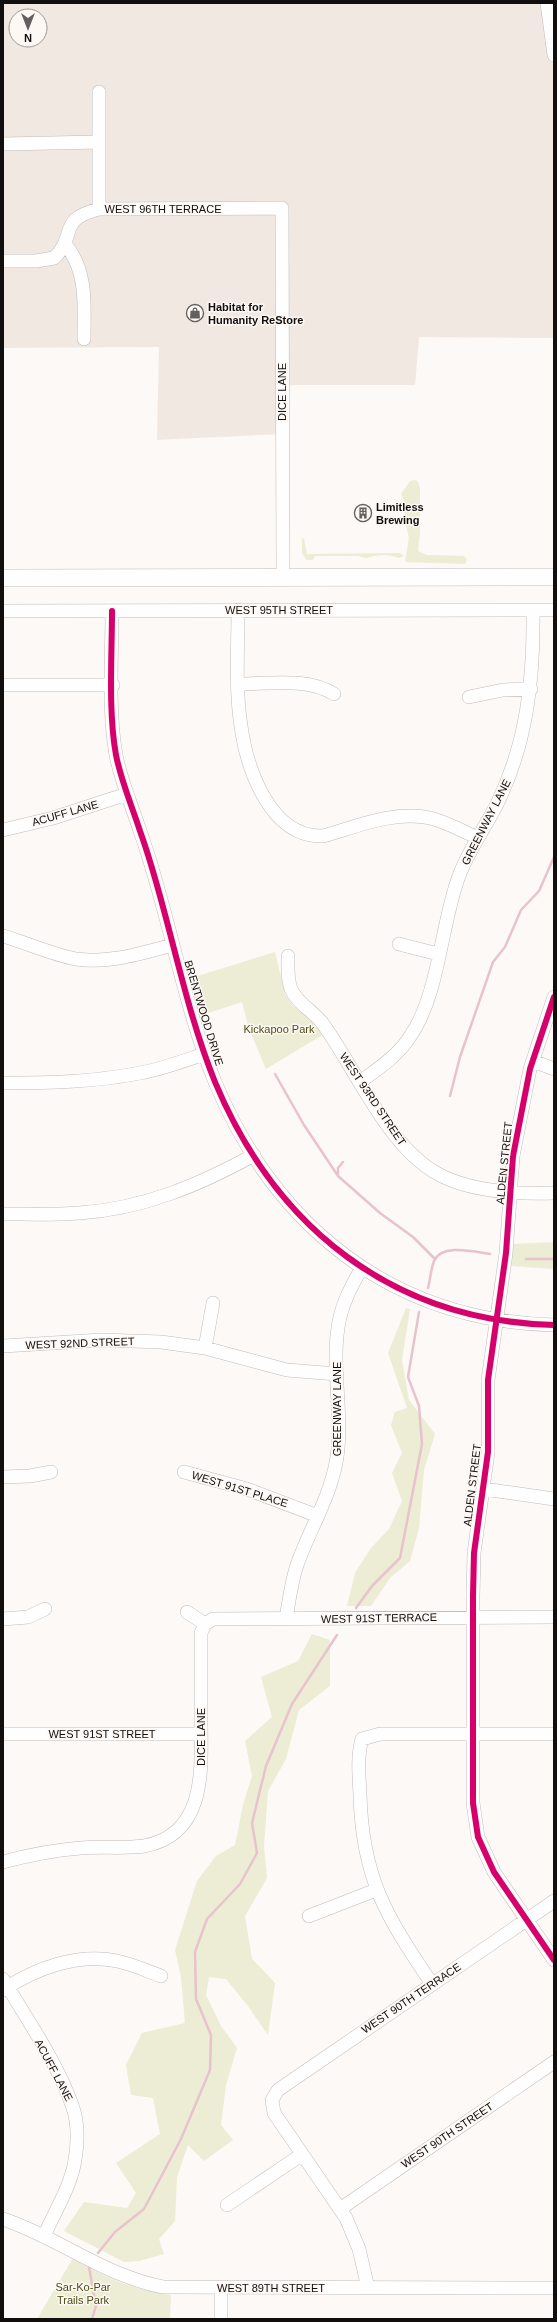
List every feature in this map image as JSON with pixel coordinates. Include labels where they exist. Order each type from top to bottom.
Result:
[{"type":"main road","points":[[3,578],[554,577]]},
{"type":"street","points":[[547,3],[554,55]]},
{"type":"street","points":[[99,92],[99,209]]},
{"type":"street","points":[[3,144],[99,142]]},
{"type":"street","name":"WEST 96TH TERRACE","points":[[65,244],[70,224],[83,213],[99,209],[282,208]]},
{"type":"street","name":"DICE LANE","points":[[282,208],[283,577]]},
{"type":"street","points":[[3,261],[48,260],[60,252],[65,244],[78,264],[84,288],[84,339]]},
{"type":"street","points":[[238,610],[238,684],[241,728],[254,775],[276,814],[289,828],[297,832],[313,836],[323,836],[389,818],[412,816],[429,818],[446,823],[478,838]]},
{"type":"street","name":"GREENWAY LANE","points":[[360,1082],[390,1059],[411,1036],[425,1006],[449,907],[459,875],[496,805],[517,755],[526,722],[531,689],[533,610]]},
{"type":"street","name":"WEST 95TH STREET","points":[[3,611],[554,610]]},
{"type":"street","name":"BRENTWOOD DRIVE","points":[[112,611],[113,730],[116,755],[127,794],[147,849],[204,1054],[229,1112],[254,1155],[285,1197],[304,1219],[336,1248],[362,1267],[393,1286],[433,1304],[463,1314],[496,1320],[554,1325]]},
{"type":"street","points":[[238,684],[300,684],[325,689],[334,694]]},
{"type":"street","points":[[3,685],[113,685]]},
{"type":"street","points":[[469,697],[503,690],[531,689]]},
{"type":"street","name":"ACUFF LANE","points":[[3,830],[53,818],[127,794]]},
{"type":"street","points":[[3,936],[64,956],[93,960],[128,956],[173,945]]},
{"type":"street","points":[[399,944],[438,954]]},
{"type":"street","name":"WEST 93RD STREET","points":[[288,956],[288,979],[295,997],[323,1024],[392,1131],[406,1149],[423,1164],[451,1181],[473,1187],[510,1191],[554,1193]]},
{"type":"street","name":"ALDEN STREET","points":[[554,997],[532,1061],[517,1127],[510,1191],[506,1253],[488,1380],[488,1452],[474,1553],[473,1617],[473,1803],[478,1837],[485,1856],[494,1872],[554,1960]]},
{"type":"street","points":[[3,1083],[52,1083],[109,1079],[141,1073],[204,1054]]},
{"type":"street","points":[[532,1061],[554,1069]]},
{"type":"street","points":[[3,1214],[78,1213],[128,1206],[191,1187],[254,1155]]},
{"type":"street","name":"GREENWAY LANE","points":[[286,1619],[292,1581],[318,1516],[336,1463],[338,1444],[337,1343],[340,1318],[346,1299],[362,1267]]},
{"type":"street","points":[[205,1348],[213,1303]]},
{"type":"street","name":"WEST 92ND STREET","points":[[3,1346],[131,1340],[205,1348],[287,1370],[337,1374]]},
{"type":"street","points":[[3,1477],[30,1476],[51,1472]]},
{"type":"street","name":"WEST 91ST PLACE","points":[[184,1472],[247,1489],[318,1516]]},
{"type":"street","points":[[484,1489],[554,1499]]},
{"type":"street","points":[[3,1619],[28,1617],[45,1609]]},
{"type":"street","points":[[187,1612],[205,1624]]},
{"type":"street","name":"WEST 91ST TERRACE","points":[[205,1624],[213,1619],[554,1617]]},
{"type":"street","name":"DICE LANE","points":[[3,1862],[43,1852],[66,1849],[145,1846],[165,1837],[184,1822],[198,1798],[201,1783],[201,1633],[205,1624]]},
{"type":"street","name":"WEST 91ST STREET","points":[[3,1734],[201,1734]]},
{"type":"street","points":[[432,1984],[393,1925],[376,1890],[367,1860],[360,1818],[358,1751],[362,1739],[380,1734],[554,1734]]},
{"type":"street","points":[[309,1916],[376,1890]]},
{"type":"street","name":"WEST 90TH TERRACE","points":[[301,2155],[274,2113],[272,2100],[278,2090],[554,1901]]},
{"type":"street","points":[[5,1985],[53,1966],[92,1959],[116,1961],[161,1976]]},
{"type":"street","name":"ACUFF LANE","points":[[5,1985],[60,2077],[76,2120],[77,2140],[72,2174],[44,2236]]},
{"type":"street","name":"WEST 90TH STREET","points":[[340,2209],[554,2062]]},
{"type":"street","points":[[227,2205],[301,2155],[340,2209],[353,2232],[360,2249],[368,2288]]},
{"type":"street","name":"WEST 89TH STREET","points":[[3,2219],[44,2236],[110,2271],[140,2282],[163,2287],[554,2288]]},
{"type":"street","points":[[221,2288],[221,2319]]},
{"type":"shaded area","points":[[3,3],[554,3],[554,338],[419,337],[415,385],[283,385],[282,434],[157,440],[159,347],[3,348]]},
{"type":"green space","points":[[415,480],[418,482],[420,488],[420,533],[418,551],[427,555],[464,556],[467,559],[465,564],[405,562],[409,538],[404,516],[405,503],[401,494],[410,481]]},
{"type":"green space","points":[[304,538],[307,555],[400,553],[404,556],[399,558],[391,555],[382,555],[366,558],[358,556],[315,556],[313,560],[307,560],[302,554],[302,540]]},
{"type":"green space","name":"Kickapoo Park","points":[[275,952],[285,994],[293,1006],[306,1014],[324,1034],[266,1069],[249,1029],[242,1002],[199,1016],[188,979]]},
{"type":"green space","points":[[554,1242],[554,1269],[511,1266],[513,1244]]},
{"type":"green space","points":[[406,1308],[410,1309],[402,1360],[409,1400],[435,1434],[424,1470],[419,1528],[410,1561],[390,1578],[371,1606],[347,1606],[355,1573],[371,1548],[389,1529],[402,1501],[392,1473],[402,1453],[391,1425],[395,1412],[407,1408],[388,1353]]},
{"type":"green space","points":[[312,1634],[330,1640],[330,1686],[299,1710],[286,1759],[268,1791],[264,1846],[267,1878],[245,1916],[252,1959],[275,1983],[268,2035],[248,2006],[226,1979],[209,1977],[206,1995],[221,2026],[237,2048],[226,2085],[221,2125],[233,2140],[204,2161],[188,2145],[177,2177],[175,2221],[159,2239],[164,2254],[139,2261],[124,2262],[64,2231],[84,2202],[127,2208],[136,2193],[116,2163],[160,2134],[153,2098],[131,2095],[126,2065],[142,2033],[185,2023],[181,1977],[175,1950],[197,1881],[216,1856],[235,1845],[243,1805],[252,1776],[245,1741],[272,1717],[261,1677],[298,1661]]},
{"type":"green space","name":"Sar-Ko-Par Trails Park","points":[[73,2258],[109,2278],[131,2286],[171,2295],[170,2319],[37,2319]]},
{"type":"waterway","points":[[450,1096],[460,1057],[493,962],[505,947],[521,910],[539,891],[554,857]]},
{"type":"waterway","points":[[275,1074],[304,1125],[338,1176],[380,1213],[413,1237],[435,1259]]},
{"type":"waterway","points":[[338,1176],[338,1168],[343,1162]]},
{"type":"waterway","points":[[428,1288],[432,1267],[438,1255],[451,1250],[490,1254]]},
{"type":"waterway","points":[[526,1259],[554,1259]]},
{"type":"waterway","points":[[356,1608],[372,1586],[400,1558],[422,1444],[419,1406],[408,1377],[419,1312]]},
{"type":"waterway","points":[[98,2253],[115,2232],[144,2209],[181,2139],[210,2070],[211,2035],[196,1999],[195,1952],[207,1919],[240,1884],[257,1853],[252,1823],[266,1766],[292,1704],[337,1635]]},
{"type":"waterway","points":[[89,2267],[96,2306],[92,2319]]},
{"type":"cycle path","points":[[112,611],[111,702],[118,765],[152,869],[199,1039],[215,1082],[240,1134],[271,1181],[307,1222],[347,1257],[392,1285],[442,1306],[496,1319],[554,1325]]},
{"type":"cycle path","points":[[554,997],[530,1069],[513,1156],[506,1253],[488,1380],[488,1452],[474,1553],[473,1596],[473,1803],[478,1837],[494,1872],[554,1960]]},
{"type":"place","name":"Habitat for Humanity ReStore","points":[[195,313]]},
{"type":"place","name":"Limitless Brewing","points":[[363,513]]}]
